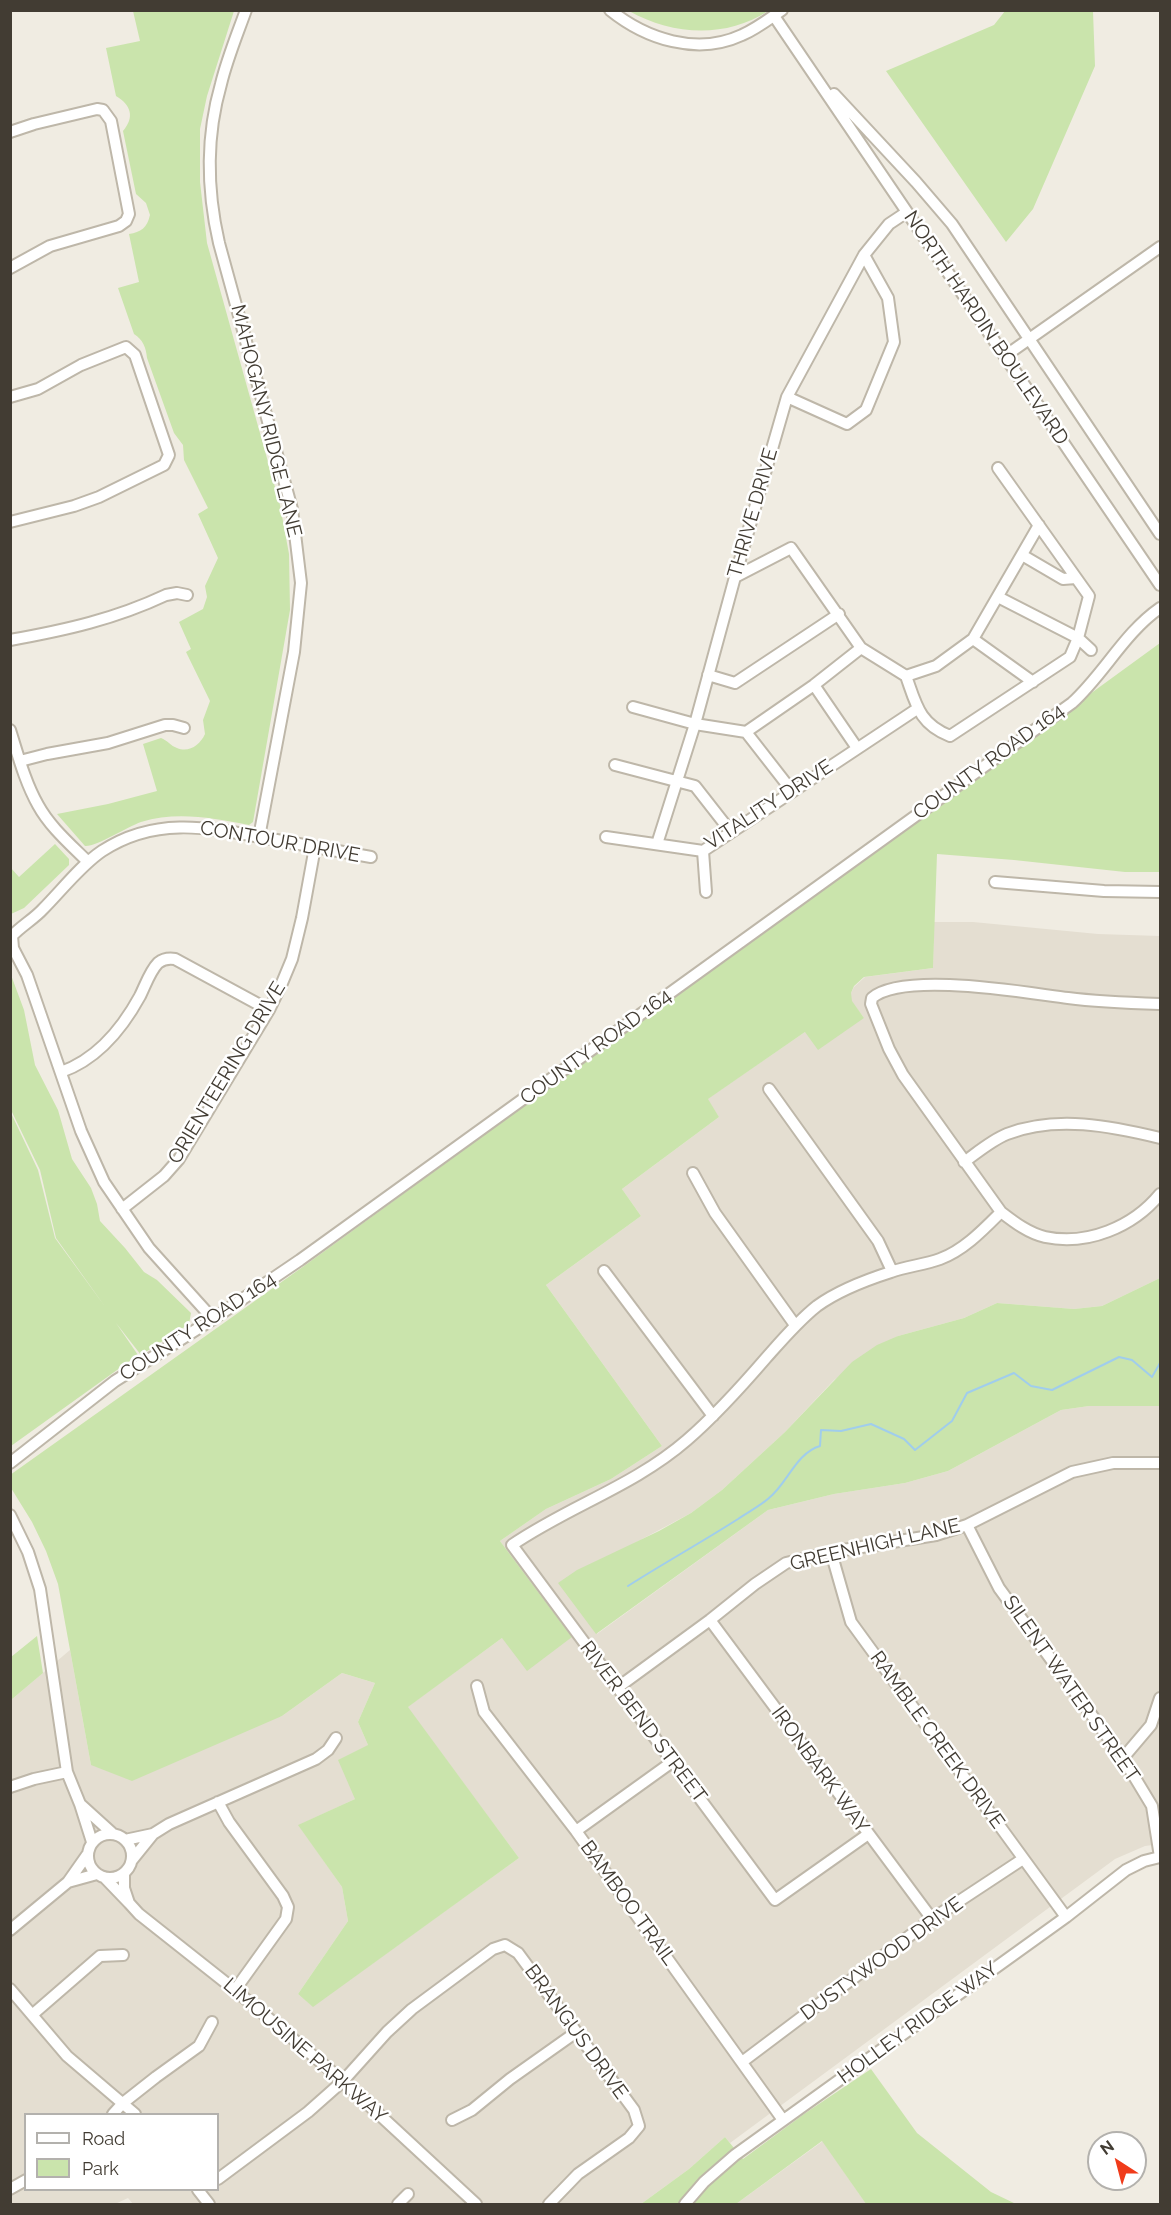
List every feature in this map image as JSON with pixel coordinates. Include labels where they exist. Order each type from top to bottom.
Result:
[{"type":"street","name":"MAHOGANY RIDGE LANE","points":[[246,10],[220,85],[213,116],[210,143],[212,208],[219,243],[292,509],[301,583],[294,652],[259,837]]},
{"type":"street","points":[[610,10],[621,20],[646,34],[672,42],[694,44],[741,36],[778,13]]},
{"type":"street","name":"NORTH HARDIN BOULEVARD","points":[[778,13],[811,70],[1161,585]]},
{"type":"street","name":"NORTH HARDIN BOULEVARD","points":[[811,70],[916,182],[952,224],[1161,534]]},
{"type":"street","points":[[10,132],[97,109],[107,113],[111,121],[129,214],[126,221],[119,226],[50,246],[10,268]]},
{"type":"street","name":"THRIVE DRIVE","points":[[657,844],[695,724],[787,397],[864,255],[889,224],[907,212]]},
{"type":"street","points":[[1005,356],[1161,247]]},
{"type":"street","points":[[787,397],[847,423],[866,410],[894,342],[888,298],[864,255]]},
{"type":"street","points":[[10,397],[38,389],[81,365],[122,347],[130,349],[135,355],[155,418],[169,452],[169,459],[164,465],[99,497],[56,512],[10,522]]},
{"type":"street","points":[[735,577],[791,548],[861,648],[906,676],[917,709],[934,730],[950,736],[1070,657],[1078,638],[1089,596],[998,468]]},
{"type":"street","points":[[906,676],[936,666],[973,639],[1039,525]]},
{"type":"street","points":[[1022,555],[1063,579],[1076,578]]},
{"type":"street","points":[[10,640],[100,621],[166,595],[177,593],[187,595]]},
{"type":"street","points":[[998,597],[1078,638],[1090,650]]},
{"type":"street","name":"COUNTY ROAD 164","points":[[10,1462],[123,1375],[300,1260],[1072,703],[1089,687],[1122,644],[1161,608]]},
{"type":"street","points":[[708,675],[735,683],[839,614]]},
{"type":"street","points":[[973,639],[1033,682]]},
{"type":"street","points":[[746,732],[814,685],[861,648]]},
{"type":"street","points":[[814,685],[857,748]]},
{"type":"street","points":[[633,707],[695,724],[746,732],[792,791]]},
{"type":"street","name":"VITALITY DRIVE","points":[[606,837],[703,851],[917,709]]},
{"type":"street","points":[[20,761],[108,743],[165,725],[173,724],[184,728]]},
{"type":"street","points":[[10,730],[27,784],[39,807],[52,825],[88,862]]},
{"type":"street","points":[[615,765],[695,786],[731,832]]},
{"type":"street","name":"CONTOUR DRIVE","points":[[61,1072],[27,975],[13,948],[12,936],[36,917],[88,862],[102,851],[126,838],[154,829],[180,826],[212,828],[371,857]]},
{"type":"street","name":"ORIENTEERING DRIVE","points":[[122,1209],[164,1176],[179,1159],[269,1010],[292,958],[315,847]]},
{"type":"street","points":[[703,851],[706,892]]},
{"type":"street","points":[[995,882],[1104,891],[1161,892]]},
{"type":"street","points":[[213,1318],[149,1248],[122,1209],[94,1162],[61,1072],[78,1064],[108,1041],[133,1009],[157,964],[165,959],[175,959],[269,1010]]},
{"type":"street","points":[[1161,1004],[1111,1002],[993,987],[947,985],[892,989],[878,993],[872,998],[873,1010],[903,1075],[1000,1212],[1018,1226],[1043,1236],[1071,1240],[1100,1235],[1128,1222],[1161,1194]]},
{"type":"street","points":[[769,1089],[878,1241],[892,1271]]},
{"type":"street","points":[[964,1162],[1004,1135],[1028,1127],[1052,1124],[1125,1129],[1161,1138]]},
{"type":"street","points":[[693,1173],[715,1213],[795,1325]]},
{"type":"street","points":[[604,1271],[713,1416],[795,1325],[818,1306],[844,1290],[892,1271],[940,1259],[956,1251],[1000,1212]]},
{"type":"street","name":"RIVER BEND STREET","points":[[713,1416],[687,1441],[651,1468],[610,1492],[538,1527],[512,1545],[775,1900],[867,1835]]},
{"type":"street","name":"GREENHIGH LANE","points":[[617,1688],[786,1563],[831,1552],[936,1535],[967,1525],[1072,1472],[1113,1463],[1161,1463]]},
{"type":"street","points":[[10,1515],[28,1552],[40,1589],[68,1772],[92,1842]]},
{"type":"street","name":"SILENT WATER STREET","points":[[967,1525],[999,1588],[1123,1758],[1152,1806],[1160,1857]]},
{"type":"street","name":"RAMBLE CREEK DRIVE","points":[[831,1552],[851,1622],[1066,1917]]},
{"type":"street","name":"IRONBARK WAY","points":[[710,1620],[867,1835],[932,1919]]},
{"type":"street","name":"BAMBOO TRAIL","points":[[477,1686],[484,1712],[576,1831],[783,2120]]},
{"type":"street","points":[[1123,1758],[1151,1725],[1161,1698]]},
{"type":"street","points":[[129,1902],[124,1888],[124,1873],[153,1834],[169,1824],[316,1759],[328,1750],[336,1738]]},
{"type":"street","points":[[576,1831],[672,1761]]},
{"type":"street","points":[[10,1787],[68,1772]]},
{"type":"street","points":[[218,1802],[229,1822],[283,1896],[288,1907],[286,1919],[235,1990]]},
{"type":"street","points":[[80,1804],[112,1833],[125,1839],[153,1834]]},
{"type":"street","points":[[10,1929],[69,1882],[87,1856],[92,1842],[104,1834],[112,1833]]},
{"type":"street","points":[[125,1839],[132,1852],[132,1860]]},
{"type":"street","points":[[87,1856],[92,1869],[100,1876]]},
{"type":"street","name":"HOLLEY RIDGE WAY","points":[[685,2205],[720,2167],[783,2120],[1066,1917],[1126,1870],[1144,1861],[1160,1857]]},
{"type":"street","name":"DUSTYWOOD DRIVE","points":[[742,2062],[932,1919],[1023,1858]]},
{"type":"street","points":[[69,1882],[100,1876],[111,1878],[124,1873]]},
{"type":"street","name":"LIMOUSINE PARKWAY","points":[[100,1876],[139,1914],[235,1990],[343,2081],[476,2205]]},
{"type":"street","name":"BRANGUS DRIVE","points":[[343,2081],[387,2032],[412,2009],[493,1949],[505,1945],[518,1953],[634,2110],[639,2126],[629,2138],[578,2174],[549,2205]]},
{"type":"street","points":[[32,2015],[100,1956],[123,1955]]},
{"type":"street","points":[[10,1989],[67,2056],[133,2113]]},
{"type":"street","points":[[115,2113],[123,2103],[199,2046],[212,2022]]},
{"type":"street","points":[[452,2120],[472,2110],[510,2079],[575,2033]]},
{"type":"street","points":[[219,2178],[308,2112],[343,2081]]},
{"type":"street","points":[[10,2189],[24,2181]]},
{"type":"street","points":[[201,2191],[209,2205]]},
{"type":"street","points":[[398,2205],[408,2194]]},
{"type":"shaded area","points":[[934,922],[973,922],[1098,934],[1160,936],[1160,1278],[1102,1306],[1074,1309],[997,1303],[964,1318],[898,1336],[834,1380],[785,1432],[722,1490],[691,1513],[631,1545],[597,1634],[768,1510],[834,1494],[905,1483],[948,1471],[1061,1410],[1089,1406],[1160,1406],[1160,1844],[1145,1846],[1115,1859],[730,2143],[725,2137],[689,2169],[641,2204],[133,2204],[128,2198],[115,2204],[11,2204],[11,1700],[70,1650],[91,1765],[282,1716],[342,1673],[375,1683],[358,1722],[368,1745],[355,1799],[299,1825],[342,1887],[348,1921],[298,1994],[313,2006],[519,1858],[407,1707],[502,1638],[572,1637],[500,1541],[546,1509],[611,1479],[662,1446],[546,1285],[641,1216],[622,1189],[719,1117],[707,1099],[805,1032],[864,1018],[851,1001],[851,993],[865,977],[933,968]]},
{"type":"shaded area","points":[[823,2141],[866,2204],[736,2204]]},
{"type":"green space","points":[[133,11],[234,11],[207,96],[200,129],[200,182],[207,243],[280,505],[289,554],[290,610],[253,822],[249,825],[181,816],[154,819],[141,822],[85,846],[57,814],[157,791],[143,744],[161,738],[181,749],[194,747],[205,734],[203,720],[210,701],[186,652],[191,649],[179,622],[203,609],[207,597],[205,586],[218,558],[198,514],[208,508],[184,460],[183,445],[174,433],[145,347],[134,334],[118,288],[139,282],[129,234],[143,229],[150,215],[146,203],[136,194],[123,131],[129,121],[130,112],[125,103],[116,96],[106,48],[140,41]]},
{"type":"green space","points":[[629,11],[768,11],[734,26],[716,30],[698,30],[663,25]]},
{"type":"green space","points":[[1005,11],[1093,11],[1095,66],[1033,209],[1006,242],[886,71],[994,25]]},
{"type":"green space","points":[[1160,643],[1160,872],[1125,872],[937,854],[933,968],[864,977],[854,986],[851,993],[852,1001],[864,1018],[818,1050],[805,1032],[708,1099],[719,1117],[622,1189],[641,1216],[546,1285],[662,1446],[611,1479],[546,1509],[500,1541],[572,1637],[527,1671],[502,1638],[408,1707],[519,1858],[313,2007],[298,1994],[348,1921],[342,1887],[298,1825],[355,1799],[338,1760],[368,1745],[358,1722],[375,1683],[342,1673],[282,1716],[132,1781],[91,1765],[58,1584],[32,1522],[11,1488],[10,1475],[304,1266]]},
{"type":"green space","points":[[55,844],[69,859],[69,865],[24,908],[11,914],[11,868],[19,877]]},
{"type":"green space","points":[[11,975],[24,1010],[35,1065],[58,1110],[72,1159],[91,1188],[100,1221],[144,1272],[157,1280],[191,1313],[189,1324],[141,1355],[116,1323],[138,1355],[11,1446],[11,1113],[38,1170],[55,1238],[106,1308],[56,1238],[40,1170],[11,1110]]},
{"type":"green space","points":[[1160,1278],[1160,1406],[1089,1406],[1061,1410],[948,1471],[905,1483],[834,1494],[768,1510],[596,1634],[558,1583],[577,1570],[691,1513],[722,1490],[785,1432],[852,1362],[877,1345],[898,1336],[964,1318],[997,1303],[1074,1309],[1102,1306]]},
{"type":"green space","points":[[37,1636],[43,1673],[11,1700],[11,1657]]},
{"type":"green space","points":[[871,2069],[917,2133],[991,2192],[1016,2204],[866,2204],[822,2141],[736,2204],[641,2204],[689,2169],[725,2137],[743,2159]]},
{"type":"waterway","points":[[628,1586],[765,1501],[775,1492],[804,1455],[820,1446],[821,1430],[841,1431],[871,1424],[904,1439],[915,1450],[952,1421],[967,1393],[1014,1373],[1031,1386],[1052,1390],[1119,1357],[1132,1360],[1152,1377],[1160,1363]]}]
